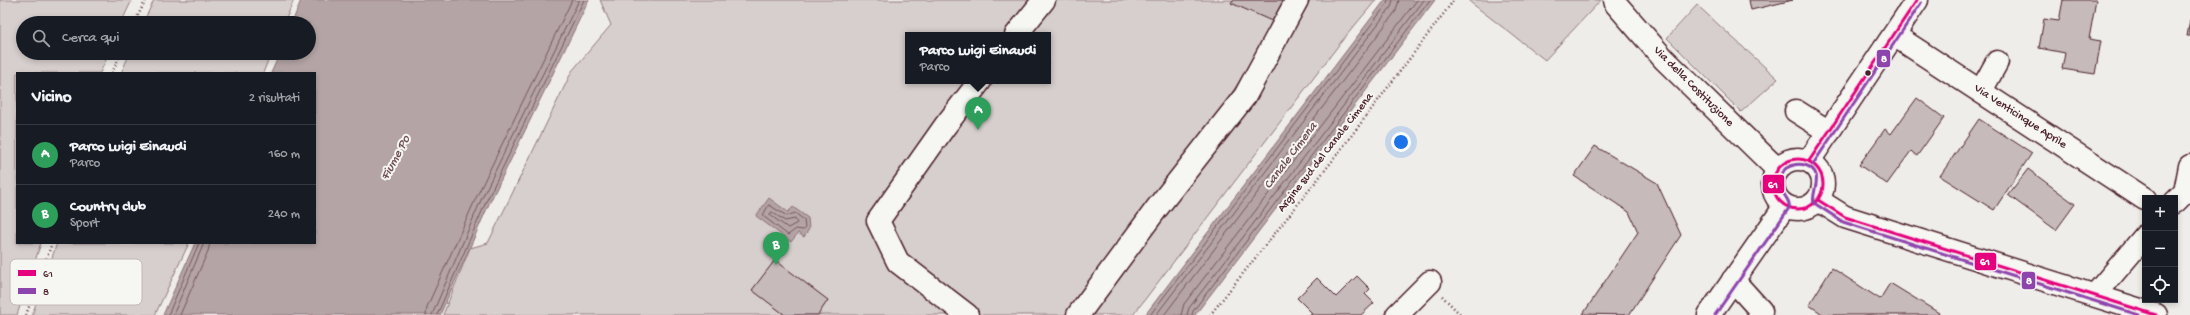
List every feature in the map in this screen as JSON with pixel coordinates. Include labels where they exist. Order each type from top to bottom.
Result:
[{"type":"street","points":[[1018,32],[1044,0]]},
{"type":"street","points":[[1078,315],[1157,208],[1245,96],[1297,0]]},
{"type":"street","points":[[1809,161],[1917,0]]},
{"type":"street","name":"Via della Costituzione","points":[[1617,10],[1643,22],[1664,59],[1778,170]]},
{"type":"street","name":"Via Venticinque Aprile","points":[[1894,35],[2142,197]]},
{"type":"street","points":[[1981,92],[1997,62]]},
{"type":"street","points":[[967,315],[898,262],[878,221],[945,126],[978,84]]},
{"type":"street","points":[[1796,111],[1828,132]]},
{"type":"street","points":[[1796,159],[1809,161],[1818,168],[1823,178],[1823,191],[1818,200],[1811,207],[1798,210],[1785,206],[1778,200],[1774,192],[1774,180],[1778,170],[1786,163],[1796,159]]},
{"type":"street","points":[[2178,199],[2185,192],[2190,166]]},
{"type":"street","points":[[1818,200],[1845,218],[2156,315]]},
{"type":"street","points":[[1708,315],[1785,206]]},
{"type":"street","points":[[2095,296],[2141,247]]},
{"type":"street","points":[[1734,280],[1761,311],[1758,315]]},
{"type":"street","points":[[1396,315],[1430,282]]},
{"type":"path","points":[[138,16],[146,0]]},
{"type":"path","name":"Argine sud del Canale Cimena","points":[[1210,315],[1324,171],[1454,0]]},
{"type":"path","points":[[112,72],[118,60]]},
{"type":"path","points":[[46,259],[52,244]]},
{"type":"path","points":[[1430,282],[1461,315]]},
{"type":"path","points":[[26,315],[30,305]]},
{"type":"shaded area","points":[[0,0],[132,0],[124,16],[16,16],[16,60],[106,60],[100,72],[16,72],[16,244],[41,244],[36,259],[10,259],[10,305],[20,305],[17,315],[0,315]]},
{"type":"shaded area","points":[[154,0],[294,0],[287,16],[146,16]]},
{"type":"shaded area","points":[[600,0],[1290,0],[1239,82],[1184,162],[1065,315],[443,315],[470,248],[488,243],[572,71],[611,25]]},
{"type":"shaded area","points":[[1310,0],[1376,0],[1341,42],[1133,315],[1093,315],[1272,70]]},
{"type":"shaded area","points":[[1471,0],[1601,0],[1545,60],[1470,2]]},
{"type":"shaded area","points":[[1697,5],[1778,79],[1741,112],[1667,38]]},
{"type":"shaded area","points":[[127,60],[268,60],[263,72],[121,72]]},
{"type":"shaded area","points":[[57,244],[189,244],[155,315],[32,315],[35,305],[142,305],[142,259],[51,259]]},
{"type":"water","name":"Fiume Po","points":[[301,0],[589,0],[489,204],[440,315],[163,315],[195,244],[316,244],[316,72],[271,72],[277,60],[316,60],[316,16],[295,16]]},
{"type":"water","name":"Canale Cimena","points":[[1385,0],[1435,0],[1195,315],[1145,315]]},
{"type":"water","points":[[769,198],[788,212],[793,207],[808,218],[809,229],[804,237],[798,233],[791,242],[756,216]]},
{"type":"building","points":[[1233,0],[1284,0],[1274,22],[1231,3]]},
{"type":"building","points":[[1749,0],[1793,0],[1751,10]]},
{"type":"building","points":[[2063,0],[2096,0],[2089,39],[2101,41],[2095,74],[2062,69],[2065,53],[2039,48],[2044,19],[2059,21]]},
{"type":"building","points":[[2190,20],[2190,36],[2187,36]]},
{"type":"building","points":[[1917,98],[1944,118],[1917,156],[1911,151],[1887,184],[1859,165],[1885,129],[1891,134]]},
{"type":"building","points":[[1979,119],[2032,153],[1994,210],[1940,176]]},
{"type":"building","points":[[1595,146],[1657,183],[1681,235],[1629,315],[1583,314],[1638,232],[1629,212],[1574,176]]},
{"type":"building","points":[[2028,169],[2075,204],[2056,230],[2008,195]]},
{"type":"building","points":[[775,260],[828,300],[818,315],[785,315],[752,290]]},
{"type":"building","points":[[1832,268],[1880,299],[1890,283],[1939,313],[1938,315],[1824,315],[1809,305]]},
{"type":"building","points":[[1357,276],[1370,289],[1365,294],[1374,303],[1361,315],[1310,315],[1312,313],[1297,298],[1317,278],[1336,297]]},
{"type":"transit line","name":"61","points":[[1809,161],[1917,0]]},
{"type":"transit line","name":"8","points":[[1813,164],[1921,3]]},
{"type":"transit line","name":"61","points":[[1798,159],[1808,161],[1816,166],[1821,174],[1823,184],[1821,194],[1816,202],[1808,207],[1798,209],[1788,207],[1780,202],[1775,194],[1773,184],[1775,174],[1780,166],[1788,161],[1798,159]]},
{"type":"transit line","name":"8","points":[[1715,315],[1789,208],[1788,200],[1780,187],[1781,176],[1785,169],[1792,165],[1800,164],[1812,168],[1815,172],[1816,183],[1813,199],[1814,203],[1843,222],[2139,315]]},
{"type":"transit line","name":"61","points":[[1818,200],[1845,217],[2156,315]]},
{"type":"place","name":"Parco Luigi Einaudi","points":[[978,130]]},
{"type":"place","name":"Country club","points":[[776,265]]}]
